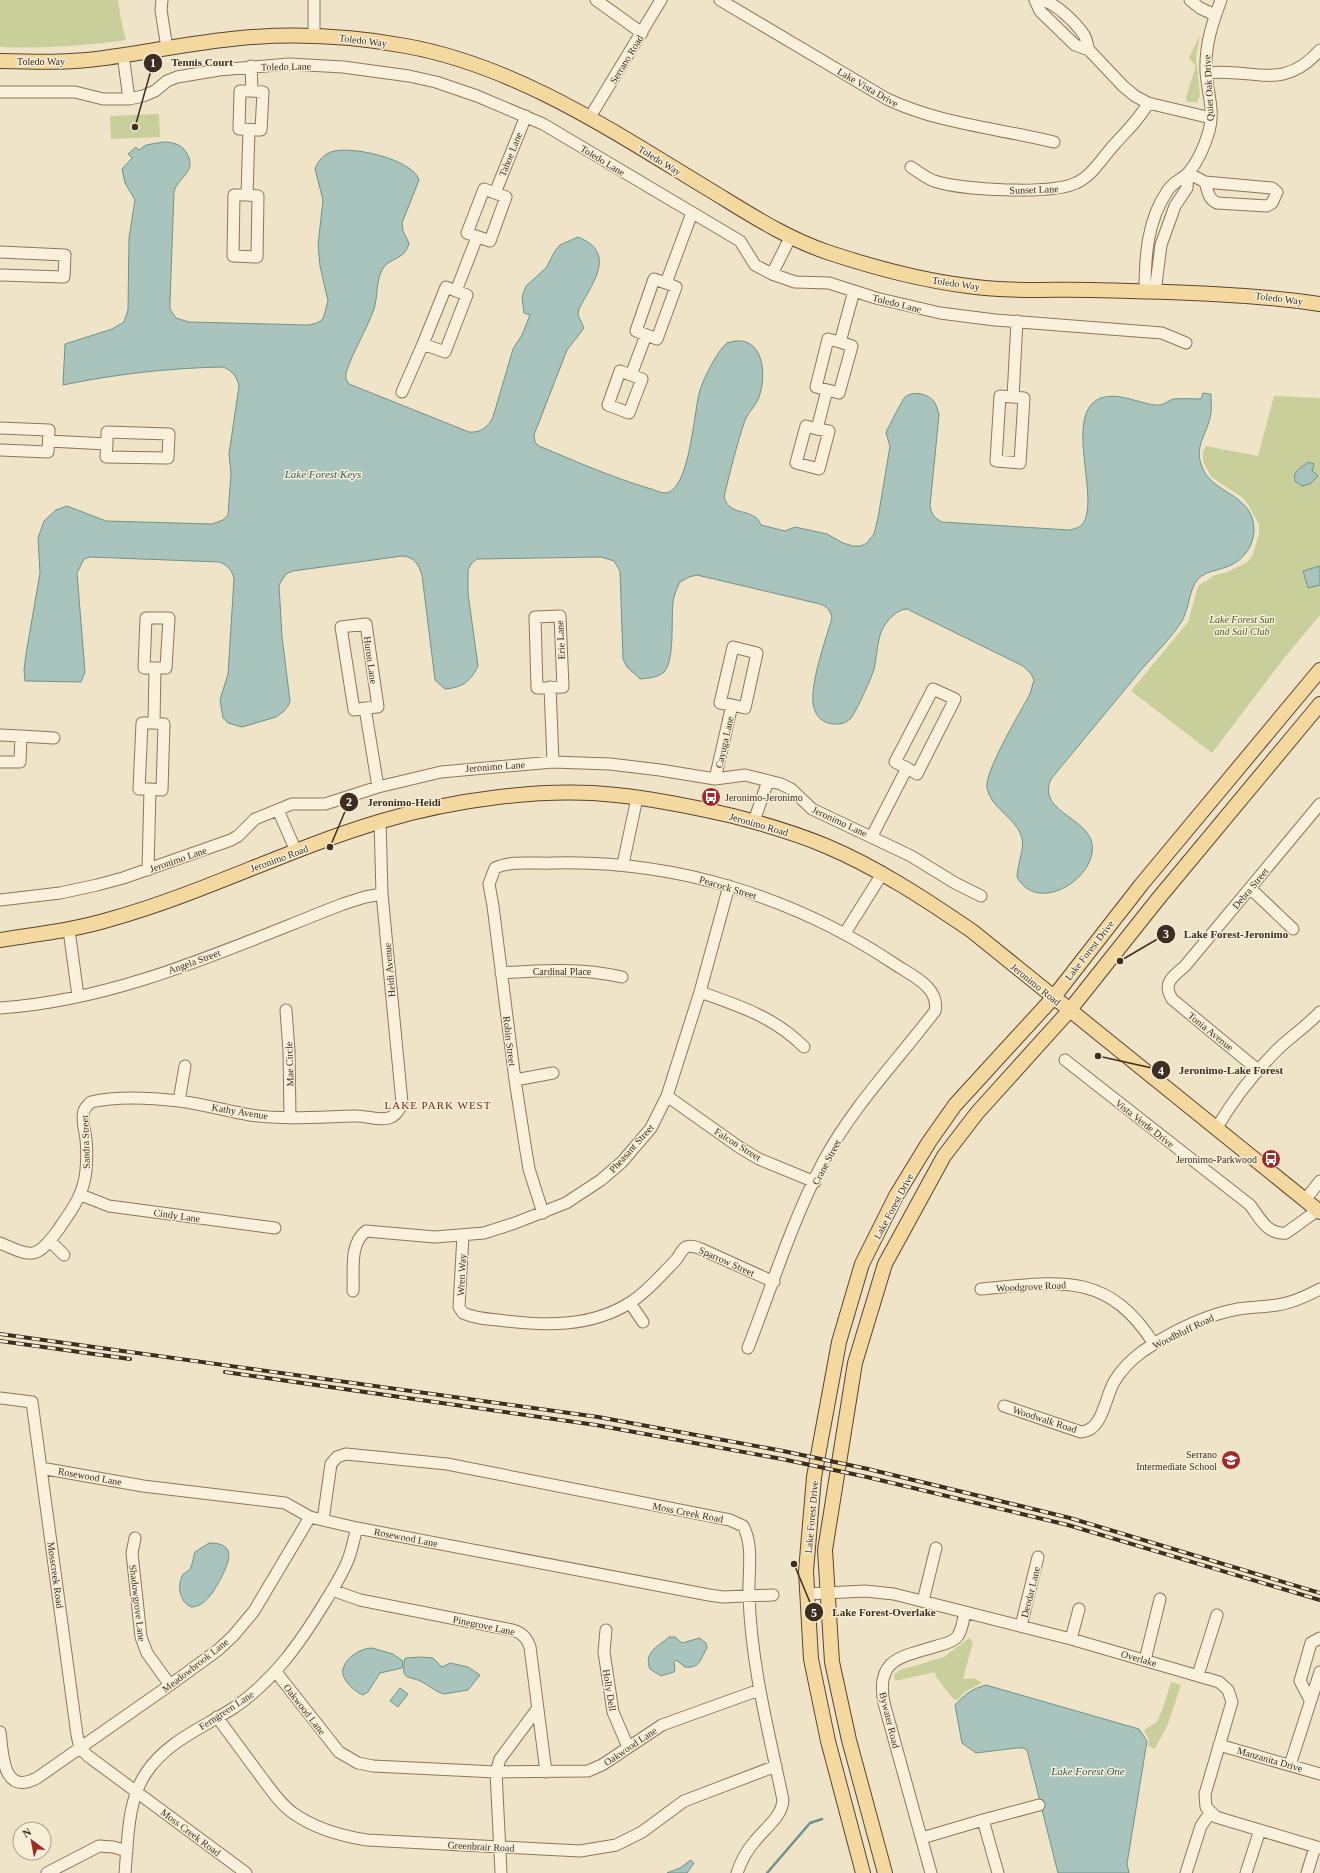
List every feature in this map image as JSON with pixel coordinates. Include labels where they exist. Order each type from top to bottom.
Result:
[{"type":"main road","name":"Toledo Way","points":[[0,61],[77,61],[240,38],[314,35],[408,46],[458,60],[522,82],[590,118],[790,238],[878,267],[940,282],[971,287],[1253,295],[1320,304]]},
{"type":"main road","name":"Lake Forest Drive","points":[[863,1873],[828,1741],[811,1659],[807,1594],[808,1543],[814,1477],[839,1342],[862,1264],[896,1196],[929,1142],[955,1105],[1053,998],[1141,885],[1320,670]]},
{"type":"main road","name":"Lake Forest Drive","points":[[885,1873],[849,1740],[832,1662],[827,1593],[826,1550],[855,1363],[885,1264],[944,1156],[977,1113],[1069,1011],[1158,898],[1320,704]]},
{"type":"main road","name":"Jeronimo Road","points":[[0,940],[69,930],[109,920],[161,903],[296,851],[380,821],[448,805],[548,794],[591,794],[637,798],[679,804],[754,822],[816,842],[882,874],[972,931],[1069,1011],[1319,1211]]},
{"type":"street","points":[[162,0],[167,48]]},
{"type":"street","points":[[314,0],[314,35]]},
{"type":"street","points":[[596,0],[642,33]]},
{"type":"street","name":"Serrano Road","points":[[590,118],[661,0]]},
{"type":"street","name":"Lake Vista Drive","points":[[720,0],[887,99],[902,106],[945,121],[1021,134],[1054,142]]},
{"type":"street","points":[[1035,0],[1040,11],[1075,45],[1089,50]]},
{"type":"street","points":[[1042,0],[1057,7],[1085,36],[1089,50],[1128,92],[1148,103],[1210,118]]},
{"type":"street","points":[[1190,0],[1200,8],[1215,15]]},
{"type":"street","name":"Quiet Oak Drive","points":[[1150,292],[1145,260],[1148,238],[1153,222],[1168,191],[1177,180],[1188,173],[1199,156],[1206,139],[1210,118],[1210,96],[1206,73],[1206,50],[1215,15],[1221,0]]},
{"type":"street","points":[[1206,73],[1225,72],[1277,76],[1296,70],[1304,65],[1320,50]]},
{"type":"street","points":[[123,55],[129,99]]},
{"type":"street","name":"Toledo Lane","points":[[0,92],[75,92],[103,99],[129,99],[143,96],[155,91],[167,81],[177,76],[251,66],[313,65],[382,71],[409,76],[436,82],[526,116],[543,124],[740,241],[755,264],[772,274],[795,282],[829,283],[876,298],[940,313],[1162,333],[1186,343]]},
{"type":"street","points":[[251,66],[252,91]]},
{"type":"street","points":[[240,91],[252,91],[263,92],[261,130],[239,129],[240,91]]},
{"type":"street","name":"Sunset Lane","points":[[911,167],[922,175],[935,181],[957,186],[1001,190],[1063,188],[1075,184],[1086,177],[1141,116],[1148,103]]},
{"type":"street","name":"Tahoe Lane","points":[[495,193],[526,116]]},
{"type":"street","points":[[246,195],[249,130]]},
{"type":"street","points":[[1188,173],[1205,182],[1272,188],[1277,192],[1272,203],[1268,206],[1216,203],[1211,200],[1205,182]]},
{"type":"street","points":[[484,189],[495,193],[506,197],[490,241],[468,233],[484,189]]},
{"type":"street","points":[[234,195],[246,195],[258,196],[257,257],[233,256],[234,195]]},
{"type":"street","points":[[666,283],[692,213]]},
{"type":"street","points":[[456,291],[477,237]]},
{"type":"street","points":[[772,274],[790,238]]},
{"type":"street","points":[[0,252],[65,254],[64,277],[0,275]]},
{"type":"street","points":[[654,279],[666,283],[676,287],[657,339],[636,331],[654,279]]},
{"type":"street","points":[[402,392],[446,287],[467,295],[445,352],[423,344]]},
{"type":"street","points":[[840,342],[854,291]]},
{"type":"street","points":[[1013,397],[1017,321]]},
{"type":"street","points":[[631,375],[646,335]]},
{"type":"street","points":[[828,339],[840,342],[852,346],[839,393],[816,387],[828,339]]},
{"type":"street","points":[[817,429],[827,390]]},
{"type":"street","points":[[1000,396],[1013,397],[1024,398],[1020,463],[996,461],[1000,396]]},
{"type":"street","points":[[0,428],[49,430],[48,452],[0,450]]},
{"type":"street","points":[[107,432],[169,434],[168,458],[106,457],[107,444],[107,432]]},
{"type":"street","points":[[49,441],[107,444]]},
{"type":"street","name":"Erie Lane","points":[[560,616],[563,687],[550,687],[537,688],[535,617],[560,616]]},
{"type":"street","points":[[146,618],[169,618],[166,668],[155,668],[144,668],[146,618]]},
{"type":"street","name":"Huron Lane","points":[[366,624],[378,707],[365,708],[354,710],[341,628],[366,624]]},
{"type":"street","name":"Cayuga Lane","points":[[733,647],[757,653],[745,708],[732,705],[720,702],[733,647]]},
{"type":"street","points":[[154,723],[155,668]]},
{"type":"street","points":[[550,687],[553,762]]},
{"type":"street","points":[[933,689],[954,699],[917,774],[907,768],[896,762],[933,689]]},
{"type":"street","name":"Cayuga Lane","points":[[715,779],[732,705]]},
{"type":"street","points":[[365,708],[378,787]]},
{"type":"street","points":[[142,723],[164,724],[162,790],[150,789],[139,789],[142,723]]},
{"type":"street","points":[[0,735],[54,738]]},
{"type":"street","points":[[0,762],[20,762],[22,736]]},
{"type":"street","name":"Jeronimo Lane","points":[[0,900],[79,890],[148,870],[231,840],[238,836],[255,819],[296,803],[325,804],[378,787],[441,772],[553,762],[610,764],[715,779],[745,775],[768,781],[791,789],[812,809],[872,836],[911,856],[955,883],[981,896]]},
{"type":"street","points":[[872,836],[907,768]]},
{"type":"street","points":[[754,822],[768,781]]},
{"type":"street","points":[[148,870],[150,789]]},
{"type":"street","points":[[623,864],[637,798]]},
{"type":"street","name":"Debra Street","points":[[1167,991],[1167,984],[1185,966],[1320,804]]},
{"type":"street","points":[[278,810],[296,851]]},
{"type":"street","name":"Heidi Avenue","points":[[380,821],[382,894],[402,1103],[394,1116]]},
{"type":"street","name":"Peacock Street","points":[[495,868],[510,864],[623,864],[693,876],[729,886],[775,902],[822,921],[845,933],[922,983],[932,991],[935,996]]},
{"type":"street","name":"Robin Street","points":[[495,868],[489,884],[515,1080],[529,1169],[543,1213]]},
{"type":"street","points":[[845,933],[882,874]]},
{"type":"street","name":"Pheasant Street","points":[[353,1291],[355,1246],[359,1236],[366,1231],[435,1237],[484,1232],[543,1213],[571,1200],[612,1171],[651,1128],[667,1096],[700,992],[729,886]]},
{"type":"street","points":[[1250,888],[1293,929]]},
{"type":"street","name":"Angela Street","points":[[0,1008],[78,996],[160,974],[343,904],[364,897],[382,894]]},
{"type":"street","points":[[69,930],[78,996]]},
{"type":"street","name":"Cardinal Place","points":[[501,973],[544,969],[598,971],[622,977]]},
{"type":"street","name":"Tonia Avenue","points":[[1167,991],[1172,999],[1258,1070]]},
{"type":"street","points":[[700,992],[739,1006],[772,1021],[790,1033],[804,1047]]},
{"type":"street","name":"Crane Street","points":[[748,1348],[774,1282],[792,1230],[823,1162],[871,1089],[936,1012],[937,1004],[935,996]]},
{"type":"street","name":"Mae Circle","points":[[286,1010],[289,1051],[290,1118]]},
{"type":"street","points":[[1216,1129],[1237,1094],[1258,1070],[1277,1050],[1320,1012]]},
{"type":"street","name":"Vista Verde Drive","points":[[1065,1060],[1250,1205],[1266,1227],[1271,1231],[1286,1233],[1319,1211]]},
{"type":"street","points":[[179,1101],[185,1066]]},
{"type":"street","points":[[515,1080],[553,1073]]},
{"type":"street","name":"Falcon Street","points":[[667,1096],[739,1147],[759,1159],[814,1182]]},
{"type":"street","name":"Kathy Avenue","points":[[87,1105],[91,1102],[105,1100],[148,1099],[179,1101],[250,1115],[290,1118],[357,1116],[385,1119],[394,1116]]},
{"type":"street","name":"Sandra Street","points":[[50,1242],[76,1205],[81,1195],[86,1170],[86,1140],[83,1113],[87,1105]]},
{"type":"street","points":[[1305,1200],[1320,1181]]},
{"type":"street","name":"Cindy Lane","points":[[81,1195],[109,1206],[276,1228]]},
{"type":"street","name":"Wren Way","points":[[463,1235],[459,1302],[463,1313]]},
{"type":"street","points":[[0,1244],[20,1253],[31,1254],[42,1249],[50,1242],[64,1255]]},
{"type":"street","name":"Sparrow Street","points":[[463,1313],[476,1317],[529,1324],[561,1324],[593,1318],[630,1302],[677,1259],[685,1248],[690,1246],[701,1249],[774,1282]]},
{"type":"street","name":"Woodgrove Road","points":[[981,1289],[1043,1284],[1069,1284],[1094,1290],[1106,1294],[1126,1309],[1144,1329],[1154,1344]]},
{"type":"street","name":"Woodbluff Road","points":[[1087,1432],[1094,1428],[1119,1373],[1141,1353],[1154,1344],[1222,1313],[1237,1309],[1286,1303],[1320,1289]]},
{"type":"street","points":[[630,1302],[643,1322]]},
{"type":"street","name":"Mosscreek Road","points":[[0,1398],[32,1402],[80,1748]]},
{"type":"street","name":"Woodwalk Road","points":[[1004,1406],[1081,1432],[1087,1432]]},
{"type":"street","name":"Moss Creek Road","points":[[323,1520],[329,1468],[337,1457],[346,1454],[447,1464],[737,1522],[743,1526],[748,1540],[749,1596],[759,1690],[776,1766],[783,1806],[776,1818],[750,1847],[741,1862],[737,1873]]},
{"type":"street","name":"Rosewood Lane","points":[[41,1468],[143,1486],[285,1503],[310,1516],[357,1528],[722,1597],[774,1595]]},
{"type":"street","name":"Meadowbrook Lane","points":[[0,1732],[5,1771],[8,1776],[18,1782],[30,1782],[37,1778],[218,1650],[249,1618],[310,1516]]},
{"type":"street","name":"Ferngreen Lane","points":[[125,1873],[132,1810],[137,1791],[145,1774],[157,1759],[177,1741],[247,1698],[276,1672],[307,1633],[332,1590],[348,1560],[357,1528]]},
{"type":"street","name":"Shadowgrove Lane","points":[[135,1538],[132,1553],[141,1637],[147,1653],[170,1685]]},
{"type":"street","points":[[923,1602],[936,1548]]},
{"type":"street","name":"Deodar Lane","points":[[1021,1626],[1038,1558]]},
{"type":"street","name":"Pinegrove Lane","points":[[332,1590],[360,1600],[511,1630],[522,1634],[530,1647],[546,1772]]},
{"type":"street","name":"Overlake","points":[[807,1594],[882,1592],[1071,1639],[1198,1675],[1224,1685],[1231,1696],[1232,1702],[1205,1794],[1206,1807],[1210,1813]]},
{"type":"street","points":[[1145,1660],[1160,1599]]},
{"type":"street","points":[[1071,1639],[1078,1609]]},
{"type":"street","name":"Bywater Road","points":[[931,1873],[884,1703],[882,1681],[886,1669],[896,1659],[953,1641],[958,1636],[965,1612]]},
{"type":"street","points":[[1198,1675],[1216,1615]]},
{"type":"street","name":"Holly Dell","points":[[606,1630],[604,1652],[613,1712],[628,1747]]},
{"type":"street","points":[[1310,1700],[1302,1686],[1301,1678],[1311,1643],[1320,1638]]},
{"type":"street","name":"Oakwood Lane","points":[[276,1672],[339,1752],[358,1763],[373,1766],[496,1772],[593,1770],[662,1725],[759,1690]]},
{"type":"street","points":[[1290,1765],[1320,1672]]},
{"type":"street","points":[[501,1873],[496,1772],[500,1759],[538,1708]]},
{"type":"street","name":"Greenbrair Road","points":[[217,1717],[277,1798],[292,1812],[305,1821],[348,1837],[367,1840],[580,1851],[611,1846],[642,1832],[684,1801],[776,1766]]},
{"type":"street","name":"Manzanita Drive","points":[[1219,1745],[1320,1774]]},
{"type":"street","points":[[80,1748],[88,1756],[137,1791]]},
{"type":"street","name":"Moss Creek Road","points":[[137,1791],[246,1873]]},
{"type":"street","points":[[922,1838],[1039,1805]]},
{"type":"street","points":[[1186,1873],[1201,1826],[1210,1813],[1216,1817],[1317,1847],[1307,1873]]},
{"type":"street","points":[[983,1820],[998,1873]]},
{"type":"street","points":[[1246,1873],[1260,1830]]},
{"type":"street","points":[[47,1873],[99,1846],[114,1847],[127,1851]]},
{"type":"green space","points":[[0,0],[118,0],[126,40],[94,44],[32,48],[0,47]]},
{"type":"green space","points":[[1200,35],[1196,57],[1200,96],[1197,102],[1187,102],[1186,97],[1196,66],[1189,58]]},
{"type":"green space","points":[[159,114],[160,137],[111,139],[110,116]]},
{"type":"green space","name":"Lake Forest Sun and Sail Club","points":[[1274,396],[1320,398],[1320,615],[1285,657],[1212,753],[1131,691],[1188,622],[1198,586],[1215,575],[1225,573],[1246,563],[1252,557],[1259,534],[1259,524],[1242,497],[1211,477],[1203,461],[1203,452],[1206,446],[1258,456]]},
{"type":"green space","points":[[969,1638],[973,1642],[963,1679],[974,1678],[982,1683],[965,1692],[957,1700],[953,1699],[936,1677],[935,1672],[895,1681],[894,1675],[900,1670],[944,1657]]},
{"type":"green space","points":[[1171,1682],[1181,1685],[1168,1724],[1155,1749],[1148,1746],[1149,1740],[1144,1730],[1157,1722]]},
{"type":"water","name":"Lake Forest Keys","points":[[163,142],[173,143],[182,147],[186,152],[190,165],[174,192],[170,309],[176,318],[189,322],[308,325],[317,323],[323,319],[328,301],[320,266],[318,245],[323,200],[315,169],[316,166],[326,155],[340,150],[366,152],[394,160],[414,172],[419,180],[402,223],[403,231],[409,243],[404,253],[389,262],[380,274],[374,309],[346,373],[346,379],[349,384],[469,432],[484,429],[493,417],[513,349],[522,335],[530,315],[524,313],[522,297],[526,286],[546,268],[560,245],[578,237],[590,244],[597,251],[599,260],[598,269],[595,279],[579,309],[578,315],[584,328],[567,350],[534,435],[535,442],[539,446],[620,479],[665,493],[673,489],[680,479],[690,448],[700,390],[711,365],[727,343],[739,341],[748,343],[755,348],[760,356],[763,376],[762,387],[758,400],[744,423],[724,497],[729,506],[756,518],[761,525],[785,531],[795,527],[827,534],[843,543],[853,546],[861,546],[867,543],[874,534],[878,518],[890,446],[886,433],[903,400],[908,395],[917,393],[929,397],[935,403],[939,415],[930,506],[935,518],[942,522],[1069,530],[1078,528],[1083,524],[1087,509],[1088,493],[1083,436],[1084,419],[1090,406],[1101,398],[1108,396],[1121,397],[1158,405],[1174,399],[1201,399],[1203,393],[1211,394],[1211,415],[1199,452],[1201,464],[1206,474],[1213,482],[1239,500],[1247,508],[1252,517],[1254,529],[1252,542],[1242,558],[1232,565],[1208,573],[1198,579],[1193,588],[1182,621],[1178,627],[1051,779],[1048,791],[1052,801],[1059,809],[1086,831],[1091,841],[1092,853],[1088,864],[1081,875],[1060,890],[1048,893],[1036,892],[1025,887],[1017,877],[1023,842],[1022,838],[1015,825],[993,802],[987,788],[991,769],[1030,694],[1034,680],[1031,674],[1023,666],[907,609],[899,611],[892,616],[882,630],[873,673],[851,718],[846,722],[834,724],[825,722],[817,715],[814,708],[813,688],[815,676],[832,618],[828,609],[820,604],[697,575],[689,577],[680,582],[673,599],[672,639],[670,659],[667,666],[662,674],[640,679],[627,667],[623,659],[620,571],[614,561],[601,557],[477,559],[471,564],[468,570],[468,593],[478,666],[469,680],[465,683],[456,687],[445,689],[435,680],[422,575],[417,564],[413,560],[402,556],[293,571],[286,574],[279,585],[282,637],[290,701],[283,712],[276,717],[242,727],[228,723],[223,718],[220,700],[228,674],[234,579],[229,569],[220,562],[90,557],[84,559],[77,573],[85,672],[81,682],[25,681],[24,670],[26,654],[40,573],[38,538],[44,521],[56,510],[67,506],[106,521],[212,524],[223,520],[228,515],[231,473],[229,454],[239,386],[236,377],[232,372],[223,367],[163,370],[63,385],[65,344],[112,329],[124,322],[128,310],[129,238],[135,200],[125,183],[122,169],[132,158],[128,154],[136,147],[139,150],[146,145]]},
{"type":"water","points":[[1308,462],[1314,464],[1312,471],[1318,476],[1310,484],[1302,486],[1295,481],[1294,477],[1296,472]]},
{"type":"water","points":[[1320,566],[1320,585],[1308,588],[1303,571]]},
{"type":"water","points":[[209,1543],[224,1546],[228,1550],[229,1554],[227,1566],[216,1587],[206,1601],[191,1607],[184,1602],[180,1594],[180,1580],[191,1567],[195,1552]]},
{"type":"water","points":[[669,1637],[675,1637],[682,1643],[700,1638],[706,1643],[707,1648],[697,1665],[685,1667],[676,1660],[674,1662],[674,1672],[661,1676],[650,1669],[648,1663],[649,1658],[653,1650]]},
{"type":"water","points":[[368,1648],[393,1654],[403,1661],[402,1668],[380,1673],[368,1692],[363,1695],[349,1685],[344,1677],[343,1669],[347,1661],[354,1654]]},
{"type":"water","points":[[405,1658],[433,1658],[442,1667],[450,1663],[468,1667],[480,1675],[468,1690],[444,1694],[436,1691],[419,1680],[405,1675]]},
{"type":"water","name":"Lake Forest One","points":[[986,1685],[1139,1729],[1147,1741],[1127,1864],[1129,1873],[1058,1873],[1027,1750],[1023,1748],[1016,1748],[976,1753],[962,1743],[955,1705],[969,1692]]},
{"type":"water","points":[[400,1688],[408,1694],[398,1707],[390,1701]]},
{"type":"water","points":[[691,1860],[694,1863],[687,1873],[667,1873],[680,1868]]},
{"type":"waterway","points":[[767,1873],[810,1823],[822,1819]]},
{"type":"railway","points":[[0,1334],[598,1417],[783,1451],[868,1469],[1070,1518],[1320,1593]]},
{"type":"railway","points":[[0,1341],[130,1359]]},
{"type":"railway","points":[[225,1372],[596,1425],[782,1459],[867,1477],[1068,1525],[1320,1600]]},
{"type":"place","name":"Tennis Court","points":[[135,127]]},
{"type":"place","name":"Jeronimo-Jeronimo","points":[[711,797]]},
{"type":"place","name":"Jeronimo-Heidi","points":[[330,847]]},
{"type":"place","name":"Lake Forest-Jeronimo","points":[[1120,961]]},
{"type":"place","name":"Jeronimo-Lake Forest","points":[[1098,1056]]},
{"type":"place","name":"Jeronimo-Parkwood","points":[[1271,1159]]},
{"type":"place","name":"Serrano Intermediate School","points":[[1231,1460]]},
{"type":"place","name":"Lake Forest-Overlake","points":[[794,1564]]},
{"type":"district","name":"LAKE PARK WEST","points":[[438,1105]]}]
